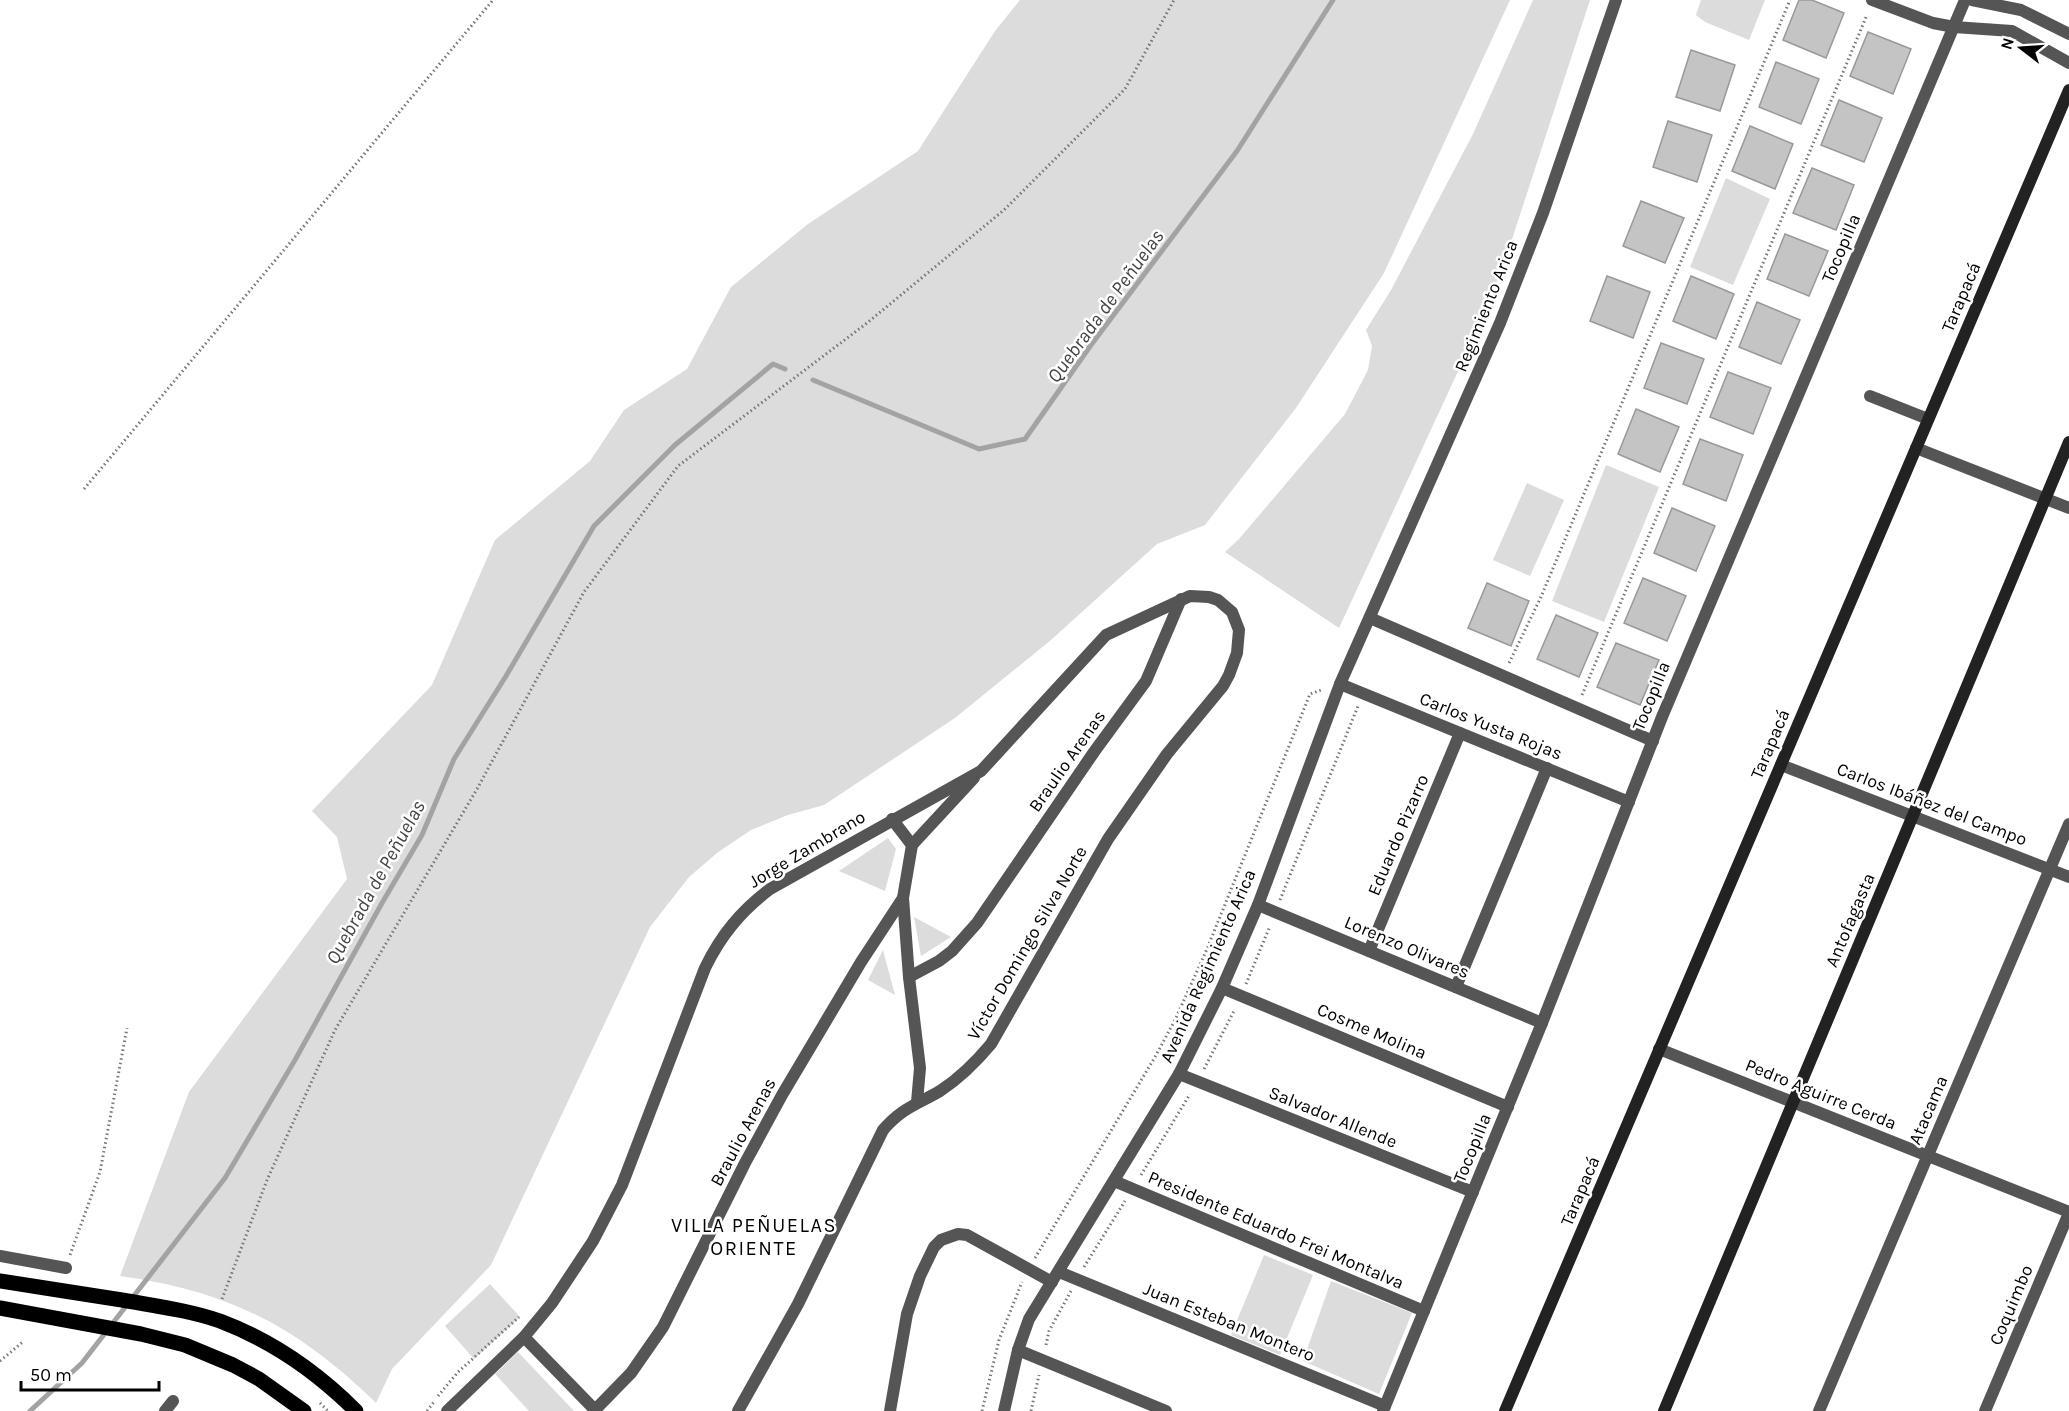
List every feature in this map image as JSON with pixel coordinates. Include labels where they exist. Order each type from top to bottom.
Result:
[{"type":"main road","name":"Tarapacá","points":[[1505,1411],[2069,90]]},
{"type":"main road","name":"Antofagasta","points":[[1664,1411],[2069,442]]},
{"type":"main road","points":[[0,1281],[163,1306],[220,1321],[264,1341],[296,1360],[317,1375],[357,1411]]},
{"type":"main road","points":[[0,1308],[141,1334],[185,1345],[233,1365],[259,1379],[304,1411]]},
{"type":"street","name":"Regimiento Arica","points":[[1370,618],[1500,323],[1543,213],[1616,0]]},
{"type":"street","points":[[1872,0],[1933,23],[1954,27],[2012,31],[2069,63]]},
{"type":"street","name":"Tocopilla","points":[[1384,1408],[1542,1023],[1653,741],[1965,0]]},
{"type":"street","points":[[1972,0],[2021,10],[2069,34]]},
{"type":"street","points":[[1870,396],[1928,420]]},
{"type":"street","points":[[1916,448],[2069,508]]},
{"type":"street","name":"Jorge Zambrano","points":[[447,1411],[524,1337],[552,1303],[608,1214],[622,1185],[705,968],[721,938],[743,911],[770,889],[981,771],[1106,635],[1181,599],[1200,596],[1218,600],[1232,612],[1239,630]]},
{"type":"street","name":"Braulio Arenas","points":[[909,977],[952,951],[977,923],[1094,752],[1146,681],[1181,599]]},
{"type":"street","points":[[1370,618],[1653,741]]},
{"type":"street","name":"Avenida Regimiento Arica","points":[[1004,1411],[1018,1350],[1029,1319],[1179,1074],[1222,988],[1258,905],[1340,684],[1370,618]]},
{"type":"street","name":"Víctor Domingo Silva Norte","points":[[738,1411],[798,1304],[883,1130],[900,1112],[954,1081],[968,1070],[991,1044],[1108,839],[1167,754],[1223,686],[1234,664],[1239,630]]},
{"type":"street","name":"Carlos Yusta Rojas","points":[[1340,684],[1629,802]]},
{"type":"street","name":"Eduardo Pizarro","points":[[1369,951],[1460,733]]},
{"type":"street","name":"Carlos Ibáñez del Campo","points":[[1781,765],[2069,877]]},
{"type":"street","points":[[1456,987],[1547,768]]},
{"type":"street","points":[[917,1102],[920,1068],[909,977],[903,898],[912,845],[981,771]]},
{"type":"street","points":[[892,819],[912,845]]},
{"type":"street","name":"Atacama","points":[[1819,1411],[2069,824]]},
{"type":"street","name":"Braulio Arenas","points":[[595,1411],[631,1372],[663,1327],[782,1095],[861,962],[903,898]]},
{"type":"street","name":"Lorenzo Olivares","points":[[1258,905],[1542,1023]]},
{"type":"street","name":"Cosme Molina","points":[[1222,988],[1508,1107]]},
{"type":"street","name":"Pedro Aguirre Cerda","points":[[1659,1049],[2069,1213]]},
{"type":"street","name":"Salvador Allende","points":[[1179,1074],[1473,1192]]},
{"type":"street","name":"Presidente Eduardo Frei Montalva","points":[[1114,1181],[1424,1311]]},
{"type":"street","name":"Coquimbo","points":[[1986,1411],[2069,1213]]},
{"type":"street","name":"Juan Esteban Montero","points":[[890,1411],[912,1296],[934,1247],[949,1236],[967,1235],[1028,1269],[1055,1277],[1384,1408]]},
{"type":"street","points":[[0,1256],[66,1268]]},
{"type":"street","points":[[524,1337],[595,1411]]},
{"type":"street","points":[[1018,1350],[1166,1411]]},
{"type":"street","points":[[165,1411],[173,1401]]},
{"type":"path","points":[[84,489],[493,0]]},
{"type":"path","points":[[222,1299],[267,1180],[335,1030],[477,789],[584,592],[678,466],[867,323],[1004,210],[1125,89],[1174,0]]},
{"type":"path","points":[[1503,676],[1541,597],[1790,0]]},
{"type":"path","points":[[1577,708],[1872,0]]},
{"type":"path","points":[[982,1411],[999,1340],[1017,1293],[1028,1269],[1175,1020],[1207,949],[1310,694],[1340,684]]},
{"type":"path","points":[[66,1268],[99,1172],[127,1028]]},
{"type":"path","points":[[0,1362],[24,1341]]},
{"type":"path","points":[[1031,1411],[1042,1360]]},
{"type":"shaded area","name":"Quebrada de Peñuelas","points":[[1020,0],[1510,0],[1384,273],[1296,408],[1205,525],[1157,544],[1051,640],[955,718],[824,805],[788,815],[751,830],[717,853],[689,877],[650,927],[491,1265],[392,1369],[376,1403],[318,1353],[260,1317],[195,1291],[120,1276],[189,1092],[347,879],[337,837],[312,811],[432,685],[495,540],[590,461],[624,410],[687,369],[731,287],[808,224],[918,151],[995,31]]},
{"type":"shaded area","points":[[1533,0],[1590,0],[1502,270],[1467,352],[1339,628],[1225,552],[1239,539],[1345,414],[1368,370],[1372,346],[1366,330],[1391,290],[1473,134]]},
{"type":"shaded area","points":[[1701,0],[1765,0],[1749,40],[1705,22],[1696,15]]},
{"type":"shaded area","points":[[1726,178],[1770,199],[1733,285],[1690,267]]},
{"type":"shaded area","points":[[1606,465],[1659,487],[1604,622],[1552,601]]},
{"type":"shaded area","points":[[1527,483],[1564,500],[1530,576],[1493,560]]},
{"type":"shaded area","points":[[888,838],[896,849],[885,891],[839,871]]},
{"type":"shaded area","points":[[914,917],[951,937],[921,956]]},
{"type":"shaded area","points":[[883,950],[895,995],[868,980]]},
{"type":"shaded area","points":[[1264,1255],[1313,1275],[1280,1355],[1231,1335]]},
{"type":"shaded area","points":[[1331,1281],[1412,1313],[1379,1394],[1303,1361]]},
{"type":"shaded area","points":[[490,1284],[520,1317],[474,1359],[445,1326]]},
{"type":"shaded area","points":[[518,1352],[574,1411],[529,1411],[495,1374]]},
{"type":"building","points":[[1799,0],[1812,0],[1844,13],[1826,58],[1783,40]]},
{"type":"building","points":[[1868,32],[1911,49],[1893,94],[1850,76]]},
{"type":"building","points":[[1691,50],[1735,65],[1720,111],[1676,97]]},
{"type":"building","points":[[1776,62],[1819,79],[1801,124],[1759,107]]},
{"type":"building","points":[[1839,100],[1882,118],[1864,162],[1821,145]]},
{"type":"building","points":[[1668,121],[1712,135],[1697,182],[1653,167]]},
{"type":"building","points":[[1750,126],[1793,144],[1775,189],[1732,171]]},
{"type":"building","points":[[1812,168],[1854,185],[1836,230],[1793,213]]},
{"type":"building","points":[[1641,201],[1684,218],[1665,263],[1623,246]]},
{"type":"building","points":[[1785,234],[1828,251],[1809,296],[1767,279]]},
{"type":"building","points":[[1607,276],[1650,292],[1633,338],[1590,321]]},
{"type":"building","points":[[1691,276],[1734,294],[1716,339],[1673,321]]},
{"type":"building","points":[[1757,302],[1800,320],[1781,364],[1739,347]]},
{"type":"building","points":[[1661,343],[1704,359],[1687,404],[1644,388]]},
{"type":"building","points":[[1728,372],[1771,388],[1753,434],[1710,417]]},
{"type":"building","points":[[1636,409],[1679,427],[1660,472],[1618,454]]},
{"type":"building","points":[[1700,439],[1743,455],[1726,501],[1683,484]]},
{"type":"building","points":[[1672,508],[1715,526],[1696,571],[1654,553]]},
{"type":"building","points":[[1643,578],[1686,596],[1667,641],[1624,623]]},
{"type":"building","points":[[1487,583],[1529,601],[1511,646],[1468,628]]},
{"type":"building","points":[[1556,615],[1598,633],[1579,677],[1537,659]]},
{"type":"building","points":[[1616,643],[1659,660],[1640,705],[1597,687]]},
{"type":"waterway","name":"Quebrada de Peñuelas","points":[[813,380],[979,449],[1025,439],[1091,345],[1237,151],[1333,0]]},
{"type":"waterway","name":"Quebrada de Peñuelas","points":[[30,1411],[82,1363],[225,1178],[295,1060],[422,835],[454,759],[506,676],[594,526],[675,445],[773,364],[785,369]]},
{"type":"district","name":"VILLA PEÑUELAS ORIENTE","points":[[754,1236]]}]
